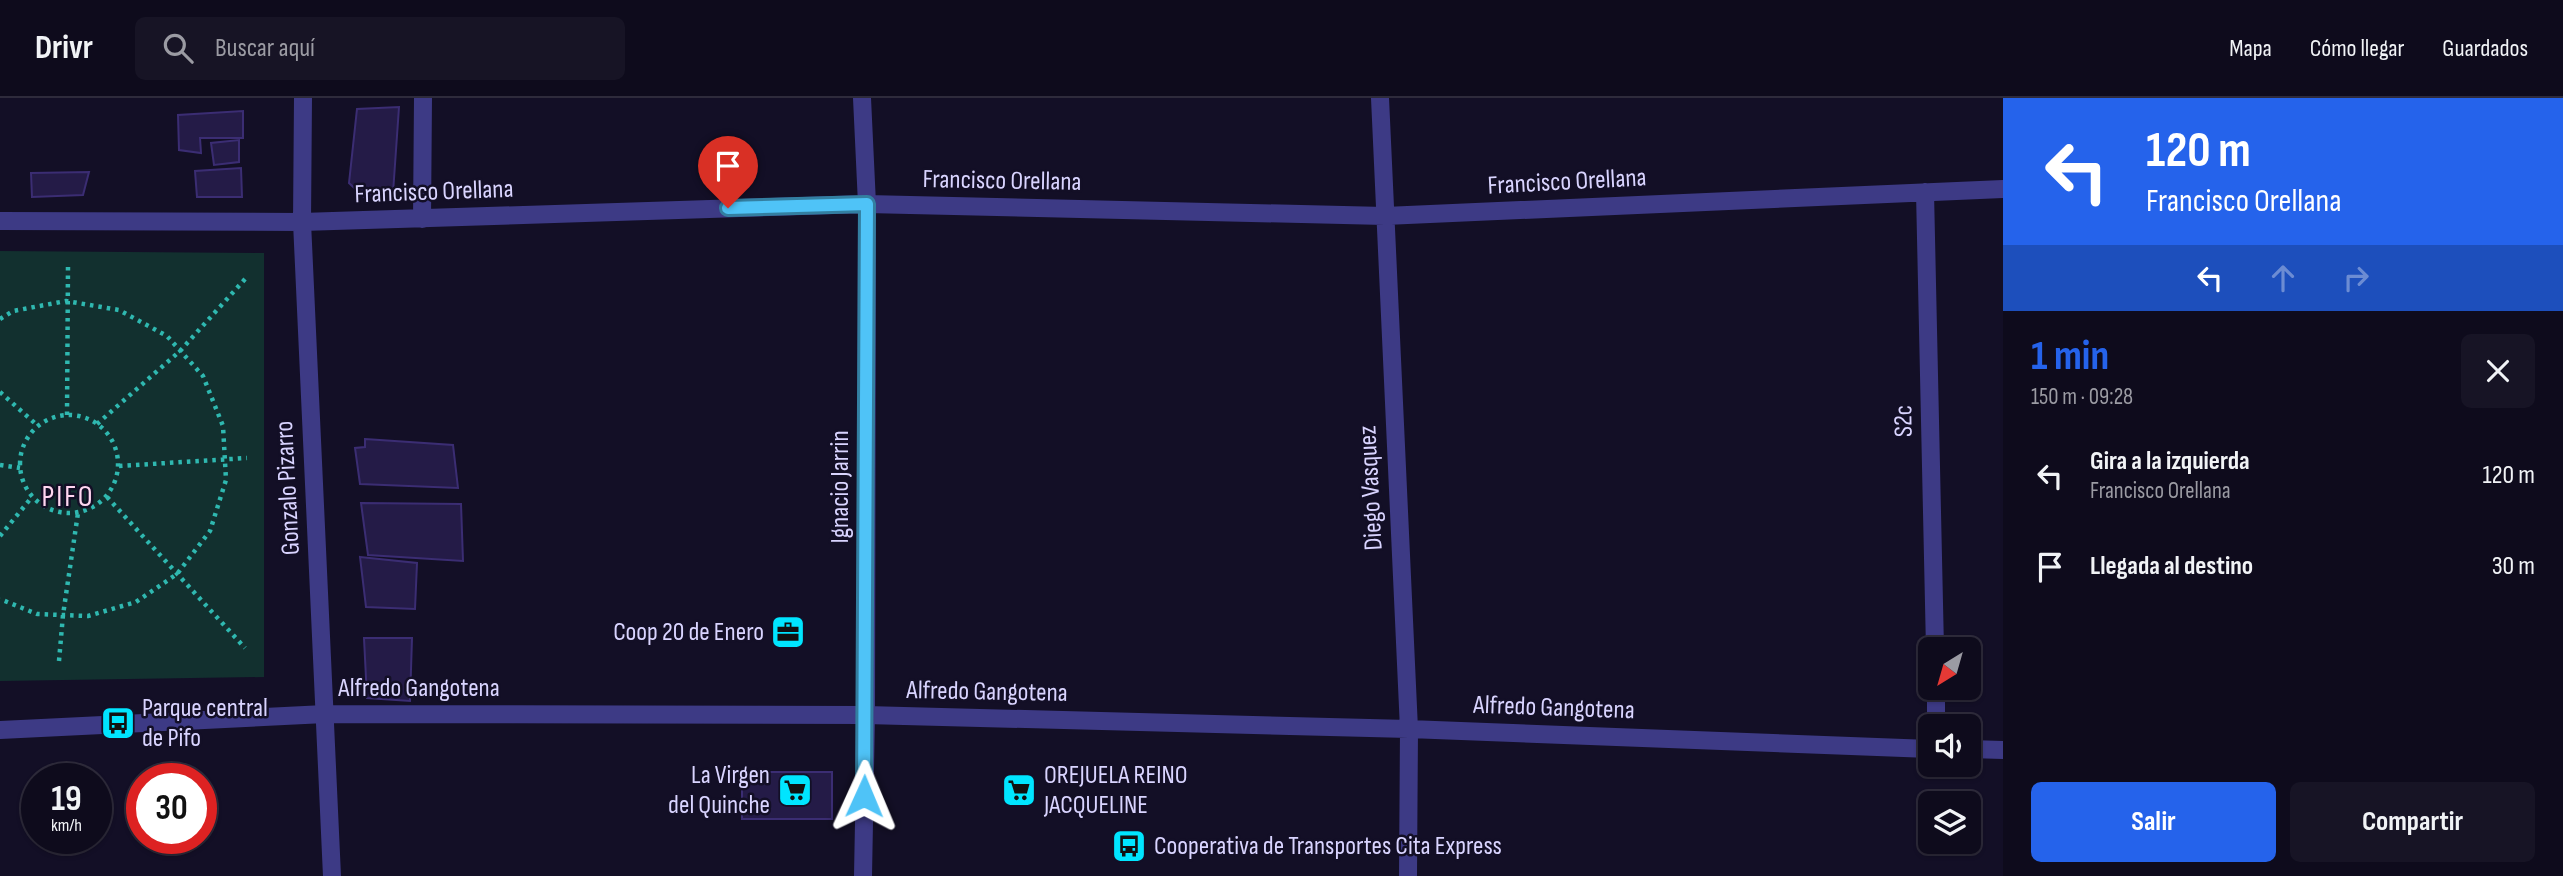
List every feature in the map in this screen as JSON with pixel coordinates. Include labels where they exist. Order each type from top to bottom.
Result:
[{"type":"street","name":"Gonzalo Pizarro","points":[[303,98],[302,222],[332,876]]},
{"type":"street","points":[[422,219],[423,98]]},
{"type":"street","name":"Ignacio Jarrin","points":[[862,98],[867,204],[863,876]]},
{"type":"street","name":"Diego Vasquez","points":[[1380,98],[1409,729],[1408,876]]},
{"type":"street","name":"Francisco Orellana","points":[[0,221],[302,222],[867,204],[1385,216],[2003,188]]},
{"type":"street","name":"S2c","points":[[1925,192],[1935,637]]},
{"type":"street","name":"Alfredo Gangotena","points":[[0,730],[325,714],[866,715],[1409,729],[1918,748]]},
{"type":"street","points":[[1981,749],[2003,750]]},
{"type":"path","points":[[67,415],[68,265]]},
{"type":"path","points":[[97,424],[180,351],[246,278]]},
{"type":"path","points":[[0,319],[13,312],[66,301],[119,310],[167,336],[203,376],[223,426],[226,480],[210,531],[177,574],[136,602],[88,616],[37,614],[0,599]]},
{"type":"path","points":[[0,392],[38,426]]},
{"type":"path","points":[[67,415],[83,417],[97,424],[108,434],[116,450],[119,466],[116,483],[107,497],[94,508],[78,513],[61,513],[32,497],[20,468],[22,452],[28,438],[38,426],[52,418],[67,415]]},
{"type":"path","points":[[119,466],[247,458]]},
{"type":"path","points":[[0,465],[20,468]]},
{"type":"path","points":[[0,536],[32,497]]},
{"type":"path","points":[[107,497],[245,648]]},
{"type":"path","points":[[59,660],[62,615],[78,513]]},
{"type":"green space","points":[[0,251],[264,253],[264,677],[0,681]]},
{"type":"building","points":[[399,107],[393,193],[366,199],[349,183],[357,109]]},
{"type":"building","points":[[243,111],[243,138],[200,138],[201,153],[179,150],[178,115]]},
{"type":"building","points":[[239,140],[239,162],[214,165],[211,143]]},
{"type":"building","points":[[241,168],[242,197],[197,197],[195,171]]},
{"type":"building","points":[[89,172],[83,195],[32,197],[31,173]]},
{"type":"building","points":[[365,439],[453,445],[458,488],[360,484],[355,448],[365,447]]},
{"type":"building","points":[[361,503],[461,504],[463,561],[368,555]]},
{"type":"building","points":[[360,557],[417,563],[415,609],[366,607]]},
{"type":"building","points":[[364,638],[412,638],[410,701],[367,698]]},
{"type":"building","points":[[742,772],[832,772],[832,819],[742,819]]},
{"type":"place","name":"Coop 20 de Enero","points":[[788,632]]},
{"type":"place","name":"Parque central de Pifo","points":[[118,723]]},
{"type":"place","name":"La Virgen del Quinche","points":[[795,790]]},
{"type":"place","name":"OREJUELA REINO JACQUELINE","points":[[1019,790]]},
{"type":"place","name":"Cooperativa de Transportes Cita Express","points":[[1129,846]]},
{"type":"district","name":"PIFO","points":[[68,497]]},
{"type":"route","points":[[728,208],[867,204],[864,796]]}]
